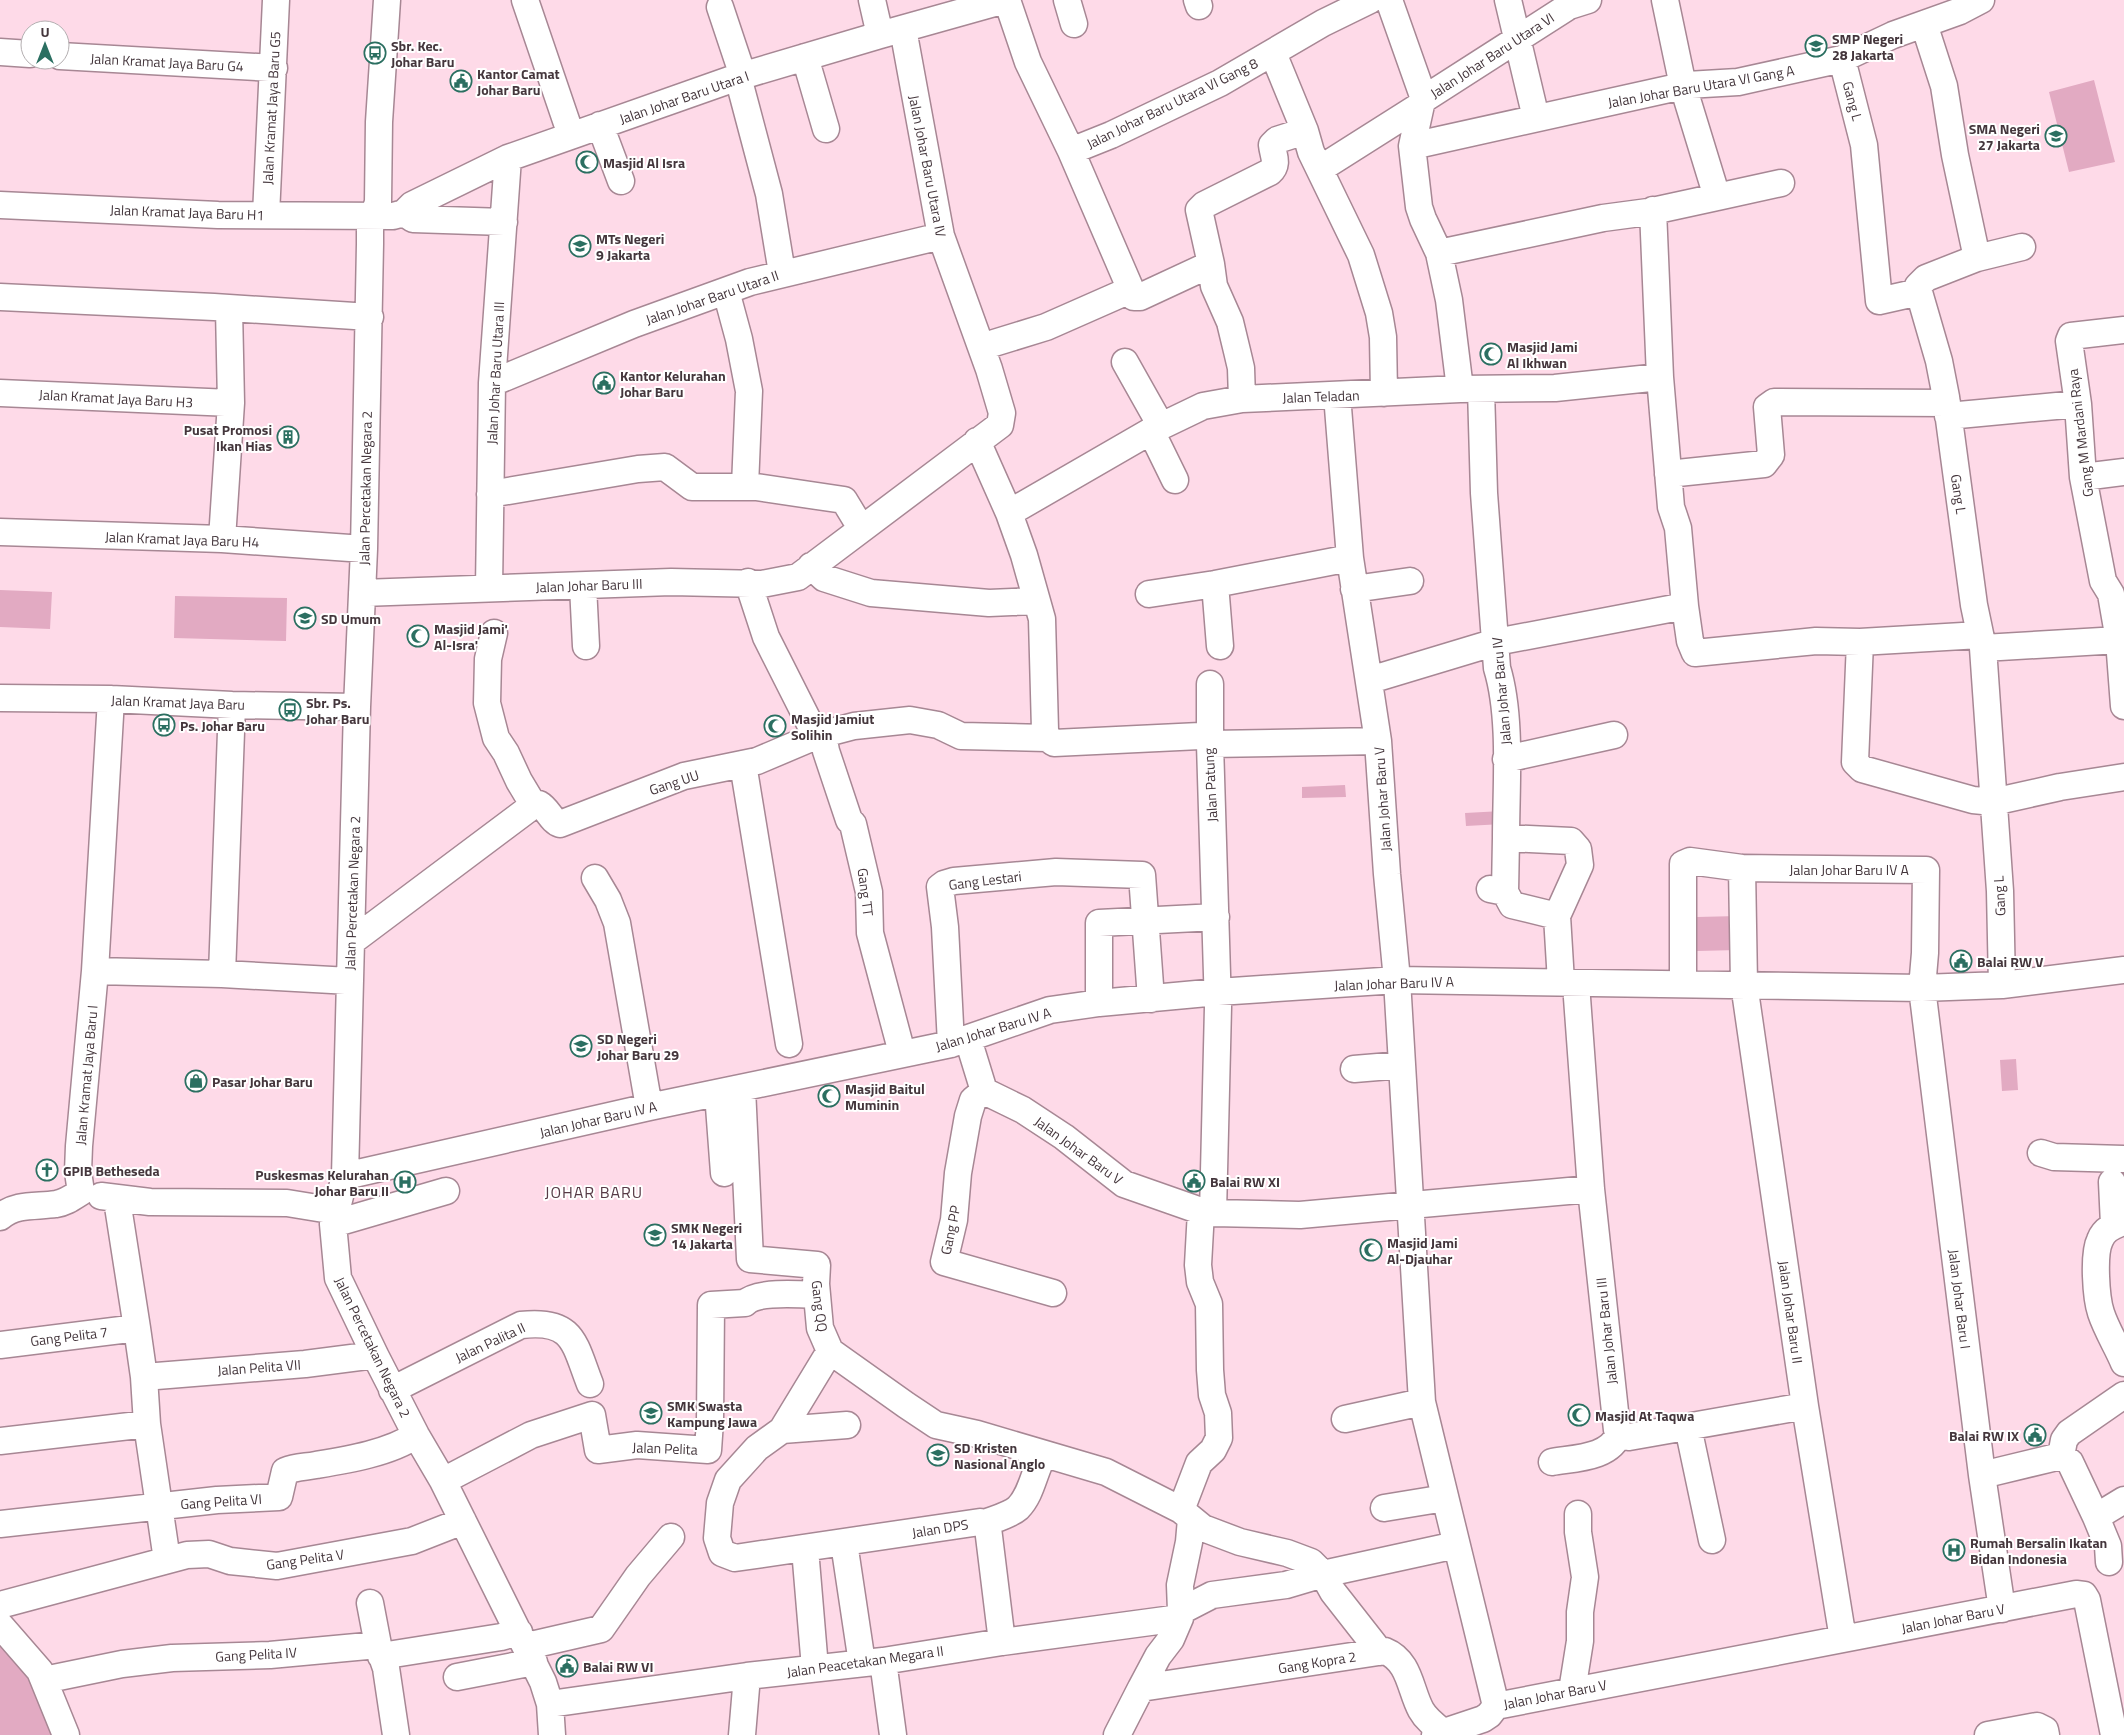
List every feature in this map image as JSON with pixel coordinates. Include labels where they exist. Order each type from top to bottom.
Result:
[{"type":"street","name":"Jalan Kramat Jaya Baru G5","points":[[266,215],[276,0]]},
{"type":"street","name":"Jalan Percetakan Negara 2","points":[[387,0],[379,122],[378,202],[370,236],[370,317],[364,549],[357,707],[345,1176],[334,1218],[338,1278],[364,1357],[392,1390],[414,1436],[443,1481],[544,1682],[550,1704],[552,1735]]},
{"type":"street","points":[[525,0],[571,136]]},
{"type":"street","name":"Jalan Johar Baru Utara IV","points":[[872,0],[891,32],[941,236],[1002,413]]},
{"type":"street","name":"Jalan Johar Baru Utara I","points":[[374,216],[393,216],[404,213],[412,205],[508,158],[740,77],[1006,0]]},
{"type":"street","points":[[1006,0],[1028,62],[1071,151]]},
{"type":"street","name":"Jalan Johar Baru Utara VI Gang 8","points":[[1130,290],[1071,151],[1111,135],[1220,83],[1324,23],[1370,0]]},
{"type":"street","name":"Jalan Johar Baru Utara VI","points":[[1388,0],[1422,102],[1412,146],[1419,207],[1439,253],[1470,389]]},
{"type":"street","points":[[1508,0],[1536,118]]},
{"type":"street","name":"Jalan Johar Baru Utara VI","points":[[1422,102],[1517,38],[1569,6],[1588,0]]},
{"type":"street","points":[[1665,0],[1683,86],[1717,197]]},
{"type":"street","name":"Jalan Johar Baru Utara VI Gang A","points":[[1412,146],[1683,86],[1738,82],[1842,59],[1893,35],[1960,11],[1981,0]]},
{"type":"street","points":[[720,7],[740,77],[769,194],[782,273]]},
{"type":"street","points":[[1924,24],[1944,86],[1955,155],[1977,258]]},
{"type":"street","points":[[0,52],[20,53]]},
{"type":"street","points":[[1272,53],[1305,131],[1311,152],[1362,255],[1377,306],[1383,337],[1384,393]]},
{"type":"street","name":"Jalan Kramat Jaya Baru G4","points":[[70,57],[274,68]]},
{"type":"street","points":[[805,57],[826,129]]},
{"type":"street","name":"Gang L","points":[[1842,59],[1864,145],[1879,302],[1919,292],[1939,362],[1948,410],[1974,605],[1981,642],[2000,891],[2002,985]]},
{"type":"street","points":[[1320,169],[1422,102]]},
{"type":"street","points":[[600,125],[621,181]]},
{"type":"street","points":[[1242,399],[1241,368],[1230,322],[1214,286],[1199,210],[1204,204],[1270,172],[1276,163],[1272,144],[1277,140],[1305,131]]},
{"type":"street","name":"Jalan Johar Baru Utara III","points":[[489,588],[492,383],[508,158]]},
{"type":"street","points":[[1439,253],[1602,218],[1654,210],[1781,183]]},
{"type":"street","name":"Jalan Kramat Jaya Baru H1","points":[[0,204],[266,215],[374,216]]},
{"type":"street","points":[[1654,210],[1660,377],[1671,507],[1678,528],[1685,606],[1690,641],[1695,653],[1816,641],[1981,642],[2119,640]]},
{"type":"street","points":[[404,213],[413,219],[504,222]]},
{"type":"street","name":"Jalan Johar Baru Utara II","points":[[492,383],[634,324],[726,291],[782,273],[941,236]]},
{"type":"street","points":[[1919,292],[1918,286],[1926,278],[1977,258],[2022,247]]},
{"type":"street","points":[[981,348],[1046,327],[1130,290],[1134,297],[1140,297],[1211,264]]},
{"type":"street","points":[[726,291],[739,339],[749,391],[745,486]]},
{"type":"street","points":[[0,297],[370,317]]},
{"type":"street","points":[[222,539],[231,403],[229,309]]},
{"type":"street","name":"Gang M Mardani Raya","points":[[2124,330],[2071,336],[2069,341],[2078,404],[2083,476],[2102,581],[2111,594],[2119,640],[2124,704]]},
{"type":"street","points":[[1125,362],[1156,428],[1175,480]]},
{"type":"street","name":"Jalan Teladan","points":[[1009,514],[1156,428],[1203,406],[1242,399],[1470,389],[1556,388],[1660,377]]},
{"type":"street","name":"Jalan Johar Baru IV","points":[[1470,389],[1484,493],[1497,668],[1503,686],[1506,759],[1506,838]]},
{"type":"street","name":"Jalan Kramat Jaya Baru H3","points":[[0,393],[231,403]]},
{"type":"street","name":"Jalan Johar Baru V","points":[[1337,395],[1350,558],[1378,741],[1387,874],[1397,980],[1422,1402],[1496,1706],[2076,1594],[2084,1595]]},
{"type":"street","points":[[1668,474],[1764,464],[1771,455],[1767,407],[1774,402],[1948,410],[2078,404]]},
{"type":"street","name":"Jalan Johar Baru III","points":[[362,593],[671,582],[771,583],[789,580],[798,577],[1000,425],[1002,413]]},
{"type":"street","points":[[977,441],[1009,514],[1024,555],[1042,618],[1045,730],[1047,738]]},
{"type":"street","points":[[490,494],[658,467],[670,469],[677,478],[692,487],[745,486],[844,500],[862,528]]},
{"type":"street","points":[[2083,476],[2124,472]]},
{"type":"street","name":"Jalan Kramat Jaya Baru H4","points":[[0,532],[222,539],[364,549]]},
{"type":"street","points":[[1149,594],[1216,584],[1350,558]]},
{"type":"street","points":[[811,566],[824,578],[871,593],[989,603],[1036,601]]},
{"type":"street","points":[[1354,589],[1410,581]]},
{"type":"street","name":"Gang TT","points":[[748,582],[766,637],[819,735],[849,820],[853,824],[869,892],[870,933],[902,1053]]},
{"type":"street","points":[[1216,584],[1220,646]]},
{"type":"street","points":[[583,586],[586,646]]},
{"type":"street","points":[[1370,680],[1496,642],[1685,606]]},
{"type":"street","points":[[351,942],[534,806],[496,738],[487,703],[488,659],[494,634]]},
{"type":"street","points":[[1860,642],[1855,762],[1862,769],[1965,798],[1992,802],[2124,777]]},
{"type":"street","points":[[1210,684],[1210,732],[1208,741],[1378,741]]},
{"type":"street","name":"Jalan Kramat Jaya Baru","points":[[0,698],[111,699],[232,705],[357,707]]},
{"type":"street","name":"Jalan Kramat Jaya Baru I","points":[[81,1192],[78,1172],[79,1146],[95,971],[111,699]]},
{"type":"street","points":[[222,974],[232,705]]},
{"type":"street","name":"Gang UU","points":[[534,806],[539,804],[545,808],[555,822],[560,824],[684,776],[757,761],[819,735],[854,726],[910,720],[938,724],[961,736],[1047,738]]},
{"type":"street","points":[[1506,759],[1614,735]]},
{"type":"street","name":"Jalan Patung","points":[[1047,738],[1054,743],[1200,736],[1208,741],[1218,992],[1207,1212],[1198,1265],[1200,1282],[1209,1304],[1210,1370],[1212,1395],[1218,1414],[1219,1438],[1213,1450],[1199,1463],[1186,1514],[1189,1542],[1180,1585],[1181,1614]]},
{"type":"street","points":[[743,764],[789,1044]]},
{"type":"street","points":[[1557,916],[1512,905],[1497,891],[1506,838],[1571,841],[1578,849],[1580,865],[1557,916],[1568,983]]},
{"type":"street","name":"Jalan Johar Baru IV A","points":[[1683,984],[1683,864],[1690,861],[1742,868],[1926,870],[1925,953],[1922,988]]},
{"type":"street","points":[[1742,868],[1744,984]]},
{"type":"street","name":"Gang Lestari","points":[[959,1041],[940,887],[944,884],[1056,872],[1100,872],[1142,875],[1150,999]]},
{"type":"street","points":[[595,878],[608,900],[618,923],[649,1107]]},
{"type":"street","points":[[1099,1003],[1099,923],[1216,918]]},
{"type":"street","name":"Jalan Johar Baru IV A","points":[[345,1176],[649,1107],[959,1041],[1050,1010],[1099,1003],[1218,992],[1397,980],[1922,988],[2002,985],[2124,970]]},
{"type":"street","points":[[95,971],[222,974],[350,981]]},
{"type":"street","name":"Jalan Johar Baru III","points":[[1568,983],[1616,1426],[1619,1433]]},
{"type":"street","name":"Jalan Johar Baru II","points":[[1744,984],[1805,1406],[1843,1639]]},
{"type":"street","name":"Jalan Johar Baru I","points":[[1922,988],[1982,1475],[2002,1609]]},
{"type":"street","points":[[959,1041],[984,1091]]},
{"type":"street","points":[[1354,1068],[1402,1065]]},
{"type":"street","points":[[724,1173],[730,1091]]},
{"type":"street","name":"Gang QQ","points":[[730,1091],[750,1259],[817,1265],[820,1328],[830,1351],[936,1424],[977,1434],[1106,1472],[1186,1514],[1203,1528],[1240,1542],[1287,1553],[1311,1562],[1323,1574]]},
{"type":"street","name":"Jalan Johar Baru V","points":[[984,1091],[1023,1110],[1124,1184],[1207,1212],[1300,1215],[1410,1206]]},
{"type":"street","name":"Gang PP","points":[[984,1091],[973,1100],[968,1116],[958,1173],[954,1220],[944,1262],[1053,1293]]},
{"type":"street","points":[[2041,1153],[2054,1157],[2124,1159]]},
{"type":"street","points":[[2112,1182],[2119,1224],[2106,1230],[2100,1238],[2097,1247],[2097,1288],[2101,1312],[2124,1363]]},
{"type":"street","points":[[1410,1206],[1591,1190]]},
{"type":"street","points":[[0,1217],[8,1210],[15,1208],[58,1204],[81,1192],[117,1200],[288,1203],[334,1218],[446,1191]]},
{"type":"street","points":[[117,1200],[144,1378],[147,1424],[167,1560]]},
{"type":"street","name":"Jalan Pelita","points":[[443,1481],[531,1434],[592,1415],[598,1450],[637,1445],[708,1450],[711,1305],[745,1303],[750,1297],[817,1295]]},
{"type":"street","name":"Jalan Palita II","points":[[392,1390],[521,1325],[536,1323],[564,1330],[572,1339],[590,1384]]},
{"type":"street","name":"Gang Pelita 7","points":[[0,1345],[137,1328]]},
{"type":"street","points":[[782,1430],[830,1351]]},
{"type":"street","name":"Jalan Pelita VII","points":[[144,1378],[364,1357]]},
{"type":"street","points":[[2061,1456],[2064,1440],[2069,1433],[2124,1395]]},
{"type":"street","points":[[1345,1419],[1422,1402]]},
{"type":"street","points":[[1552,1462],[1608,1450],[1617,1441],[1619,1433],[1629,1437],[1805,1406]]},
{"type":"street","points":[[0,1441],[147,1424]]},
{"type":"street","points":[[782,1430],[847,1426]]},
{"type":"street","points":[[1688,1427],[1712,1540]]},
{"type":"street","name":"Jalan DPS","points":[[782,1430],[757,1448],[728,1480],[720,1503],[717,1538],[722,1553],[735,1558],[980,1522],[985,1523],[988,1528],[1002,1642]]},
{"type":"street","name":"Gang Pelita VI","points":[[0,1524],[217,1500],[279,1498],[285,1471],[383,1450],[414,1436]]},
{"type":"street","points":[[985,1523],[1018,1509],[1030,1491],[1037,1466],[1044,1454]]},
{"type":"street","points":[[1982,1475],[2061,1456],[2070,1462],[2108,1546],[2117,1557],[2102,1577],[2084,1595],[2087,1600],[2114,1735]]},
{"type":"street","points":[[1384,1508],[1445,1498]]},
{"type":"street","points":[[2096,1517],[2124,1500]]},
{"type":"street","points":[[1572,1691],[1580,1641],[1580,1612],[1585,1577],[1578,1532],[1578,1514]]},
{"type":"street","name":"Gang Pelita V","points":[[0,1605],[187,1554],[209,1554],[230,1561],[258,1565],[285,1564],[412,1541],[463,1521]]},
{"type":"street","points":[[456,1677],[527,1647],[601,1629],[638,1576],[671,1537]]},
{"type":"street","points":[[844,1543],[872,1662],[893,1735]]},
{"type":"street","name":"Jalan Peacetakan Megara II","points":[[550,1704],[747,1676],[872,1662],[1181,1614],[1212,1595],[1286,1585],[1323,1574],[1456,1545]]},
{"type":"street","points":[[805,1549],[815,1668]]},
{"type":"street","points":[[1323,1574],[1333,1592],[1380,1652],[1394,1655],[1407,1673],[1420,1708],[1427,1720],[1439,1733],[1483,1719],[1496,1706]]},
{"type":"street","points":[[370,1603],[380,1651],[386,1668],[396,1735]]},
{"type":"street","points":[[1117,1735],[1145,1688],[1158,1656],[1171,1640],[1181,1614]]},
{"type":"street","points":[[0,1625],[40,1671],[66,1735]]},
{"type":"street","name":"Gang Pelita IV","points":[[44,1680],[122,1664],[172,1658],[380,1651],[501,1637],[527,1647]]},
{"type":"street","name":"Gang Kopra 2","points":[[1145,1688],[1316,1660],[1380,1652]]},
{"type":"street","points":[[742,1735],[747,1676]]},
{"type":"street","points":[[1988,1735],[2037,1726],[2045,1730],[2046,1735]]},
{"type":"shaded area","points":[[2094,80],[2115,162],[2069,172],[2049,92]]},
{"type":"shaded area","points":[[0,590],[52,592],[50,629],[0,627]]},
{"type":"shaded area","points":[[175,596],[287,598],[286,641],[174,638]]},
{"type":"shaded area","points":[[1345,785],[1346,797],[1302,798],[1302,787]]},
{"type":"shaded area","points":[[1502,811],[1503,824],[1466,826],[1465,813]]},
{"type":"shaded area","points":[[1738,916],[1738,950],[1697,951],[1697,917]]},
{"type":"shaded area","points":[[2016,1059],[2018,1090],[2002,1091],[2000,1060]]},
{"type":"shaded area","points":[[0,1625],[65,1735],[0,1735]]},
{"type":"place","name":"SMP Negeri 28 Jakarta","points":[[1816,46]]},
{"type":"place","name":"Sbr. Kec. Johar Baru","points":[[375,53]]},
{"type":"place","name":"Kantor Camat Johar Baru","points":[[461,81]]},
{"type":"place","name":"SMA Negeri 27 Jakarta","points":[[2056,136]]},
{"type":"place","name":"Masjid Al Isra","points":[[587,162]]},
{"type":"place","name":"MTs Negeri 9 Jakarta","points":[[580,246]]},
{"type":"place","name":"Masjid Jami Al Ikhwan","points":[[1491,354]]},
{"type":"place","name":"Kantor Kelurahan Johar Baru","points":[[604,383]]},
{"type":"place","name":"Pusat Promosi Ikan Hias","points":[[288,437]]},
{"type":"place","name":"SD Umum","points":[[305,618]]},
{"type":"place","name":"Masjid Jami' Al-Isra'","points":[[418,636]]},
{"type":"place","name":"Sbr. Ps. Johar Baru","points":[[290,710]]},
{"type":"place","name":"Ps. Johar Baru","points":[[164,725]]},
{"type":"place","name":"Masjid Jamiut Solihin","points":[[775,726]]},
{"type":"place","name":"Balai RW V","points":[[1961,961]]},
{"type":"place","name":"SD Negeri Johar Baru 29","points":[[581,1046]]},
{"type":"place","name":"Pasar Johar Baru","points":[[196,1081]]},
{"type":"place","name":"Masjid Baitul Muminin","points":[[829,1096]]},
{"type":"place","name":"GPIB Betheseda","points":[[47,1170]]},
{"type":"place","name":"Balai RW XI","points":[[1194,1181]]},
{"type":"place","name":"Puskesmas Kelurahan Johar Baru II","points":[[405,1182]]},
{"type":"place","name":"SMK Negeri 14 Jakarta","points":[[655,1235]]},
{"type":"place","name":"Masjid Jami Al-Djauhar","points":[[1371,1250]]},
{"type":"place","name":"SMK Swasta Kampung Jawa","points":[[651,1413]]},
{"type":"place","name":"Masjid At Taqwa","points":[[1579,1415]]},
{"type":"place","name":"Balai RW IX","points":[[2035,1435]]},
{"type":"place","name":"SD Kristen Nasional Anglo","points":[[938,1455]]},
{"type":"place","name":"Rumah Bersalin Ikatan Bidan Indonesia","points":[[1954,1550]]},
{"type":"place","name":"Balai RW VI","points":[[567,1666]]},
{"type":"district","name":"JOHAR BARU","points":[[594,1192]]}]
